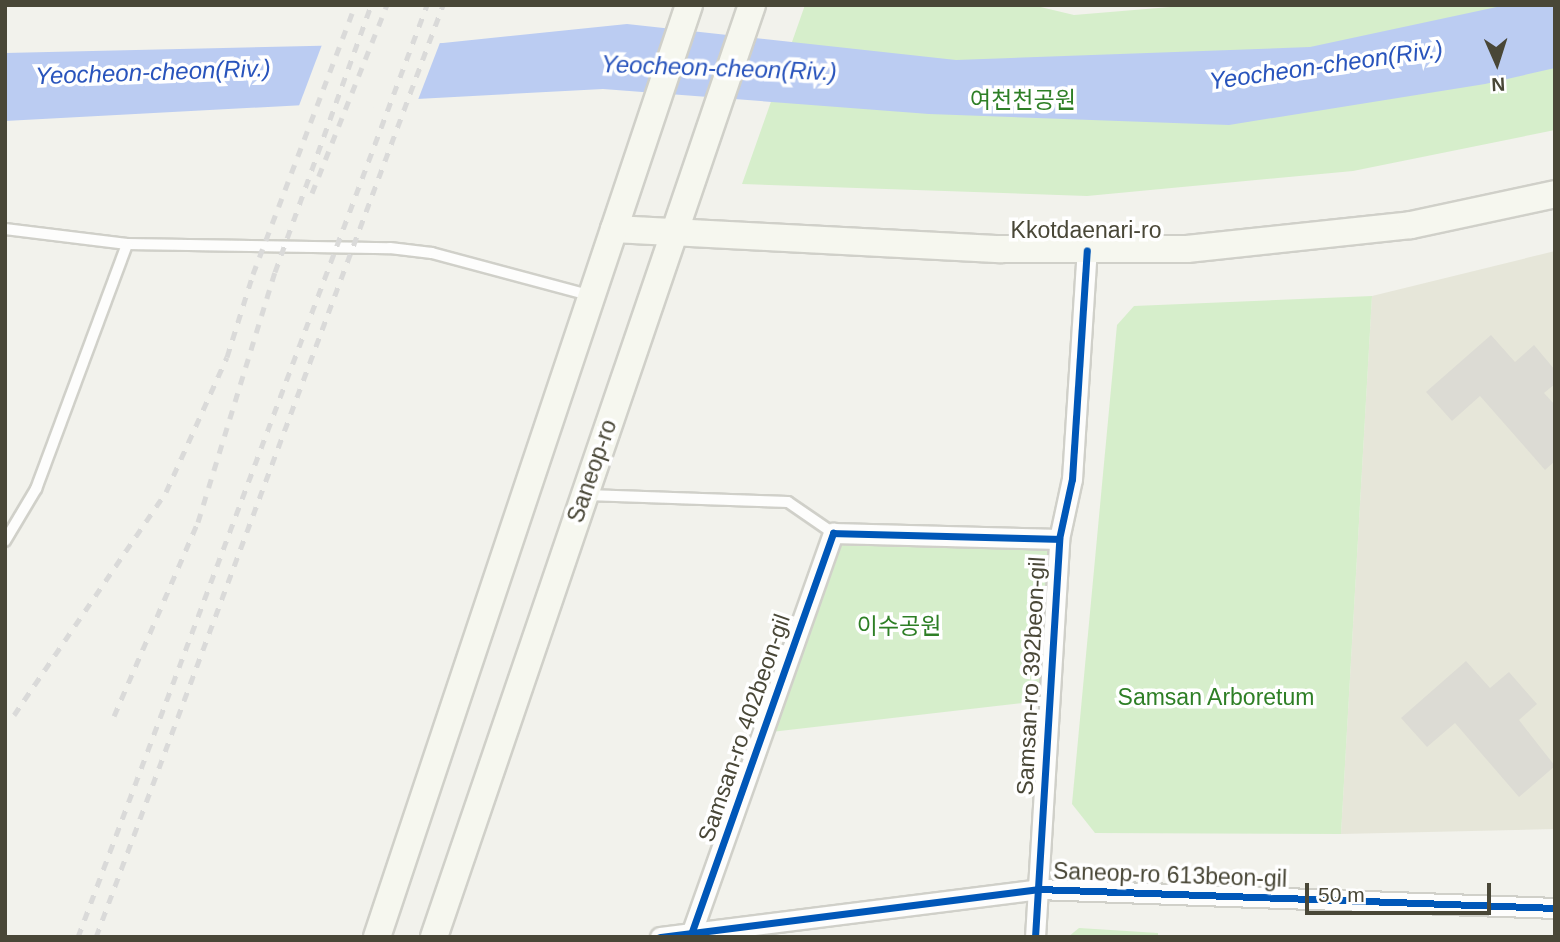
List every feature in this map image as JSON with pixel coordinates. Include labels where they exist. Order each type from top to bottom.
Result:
[{"type":"main road","points":[[377,937],[689,5]]},
{"type":"main road","name":"Saneop-ro","points":[[434,937],[752,5]]},
{"type":"main road","name":"Kkotdaenari-ro","points":[[614,229],[1087,250],[1295,241],[1411,225],[1555,194]]},
{"type":"street","name":"Samsan-ro 392beon-gil","points":[[1035,937],[1059,539],[1072,479],[1087,250]]},
{"type":"street","points":[[833,533],[1059,539]]},
{"type":"street","name":"Samsan-ro 402beon-gil","points":[[691,935],[833,533]]},
{"type":"street","name":"Saneop-ro 613beon-gil","points":[[660,937],[814,927],[1038,889],[1555,908]]},
{"type":"lane","points":[[5,229],[127,244],[390,248],[432,253],[591,295]]},
{"type":"lane","points":[[5,541],[36,489],[127,244]]},
{"type":"lane","points":[[584,495],[788,502],[833,533]]},
{"type":"shaded area","points":[[1555,251],[1555,829],[1341,834],[1372,296]]},
{"type":"green space","name":"여천천공원","points":[[805,5],[1032,5],[1074,15],[1194,5],[1555,5],[1555,130],[1353,171],[1087,196],[742,184]]},
{"type":"green space","name":"Samsan Arboretum","points":[[1372,296],[1341,834],[1095,833],[1072,804],[1117,325],[1134,306]]},
{"type":"green space","name":"이수공원","points":[[833,533],[1059,539],[1049,700],[771,732]]},
{"type":"green space","points":[[1079,928],[1158,933],[1158,937],[1068,937]]},
{"type":"water","name":"Yeocheon-cheon(Riv.)","points":[[1506,5],[1555,5],[1555,68],[1485,84],[1229,125],[929,114],[603,89],[5,121],[5,53],[443,43],[627,24],[956,60],[1310,47]]},
{"type":"pier","points":[[441,40],[416,105],[297,111],[323,42]]},
{"type":"building","points":[[1491,335],[1515,362],[1534,345],[1555,370],[1555,384],[1544,393],[1555,405],[1555,461],[1545,470],[1480,396],[1452,421],[1426,392]]},
{"type":"building","points":[[1466,661],[1490,688],[1509,672],[1537,704],[1519,720],[1555,766],[1519,797],[1455,723],[1427,747],[1401,718]]},
{"type":"railway","points":[[14,715],[166,492],[227,357],[253,274],[355,5]]},
{"type":"railway","points":[[114,716],[198,522],[275,272],[371,5]]},
{"type":"railway","points":[[312,193],[387,5]]},
{"type":"railway","points":[[78,937],[427,5]]},
{"type":"railway","points":[[96,937],[443,5]]},
{"type":"cycle path","points":[[1035,937],[1059,539],[1072,479],[1087,250]]},
{"type":"cycle path","points":[[690,937],[833,533],[1059,539]]},
{"type":"cycle path","points":[[660,937],[1038,889],[1555,908]]}]
